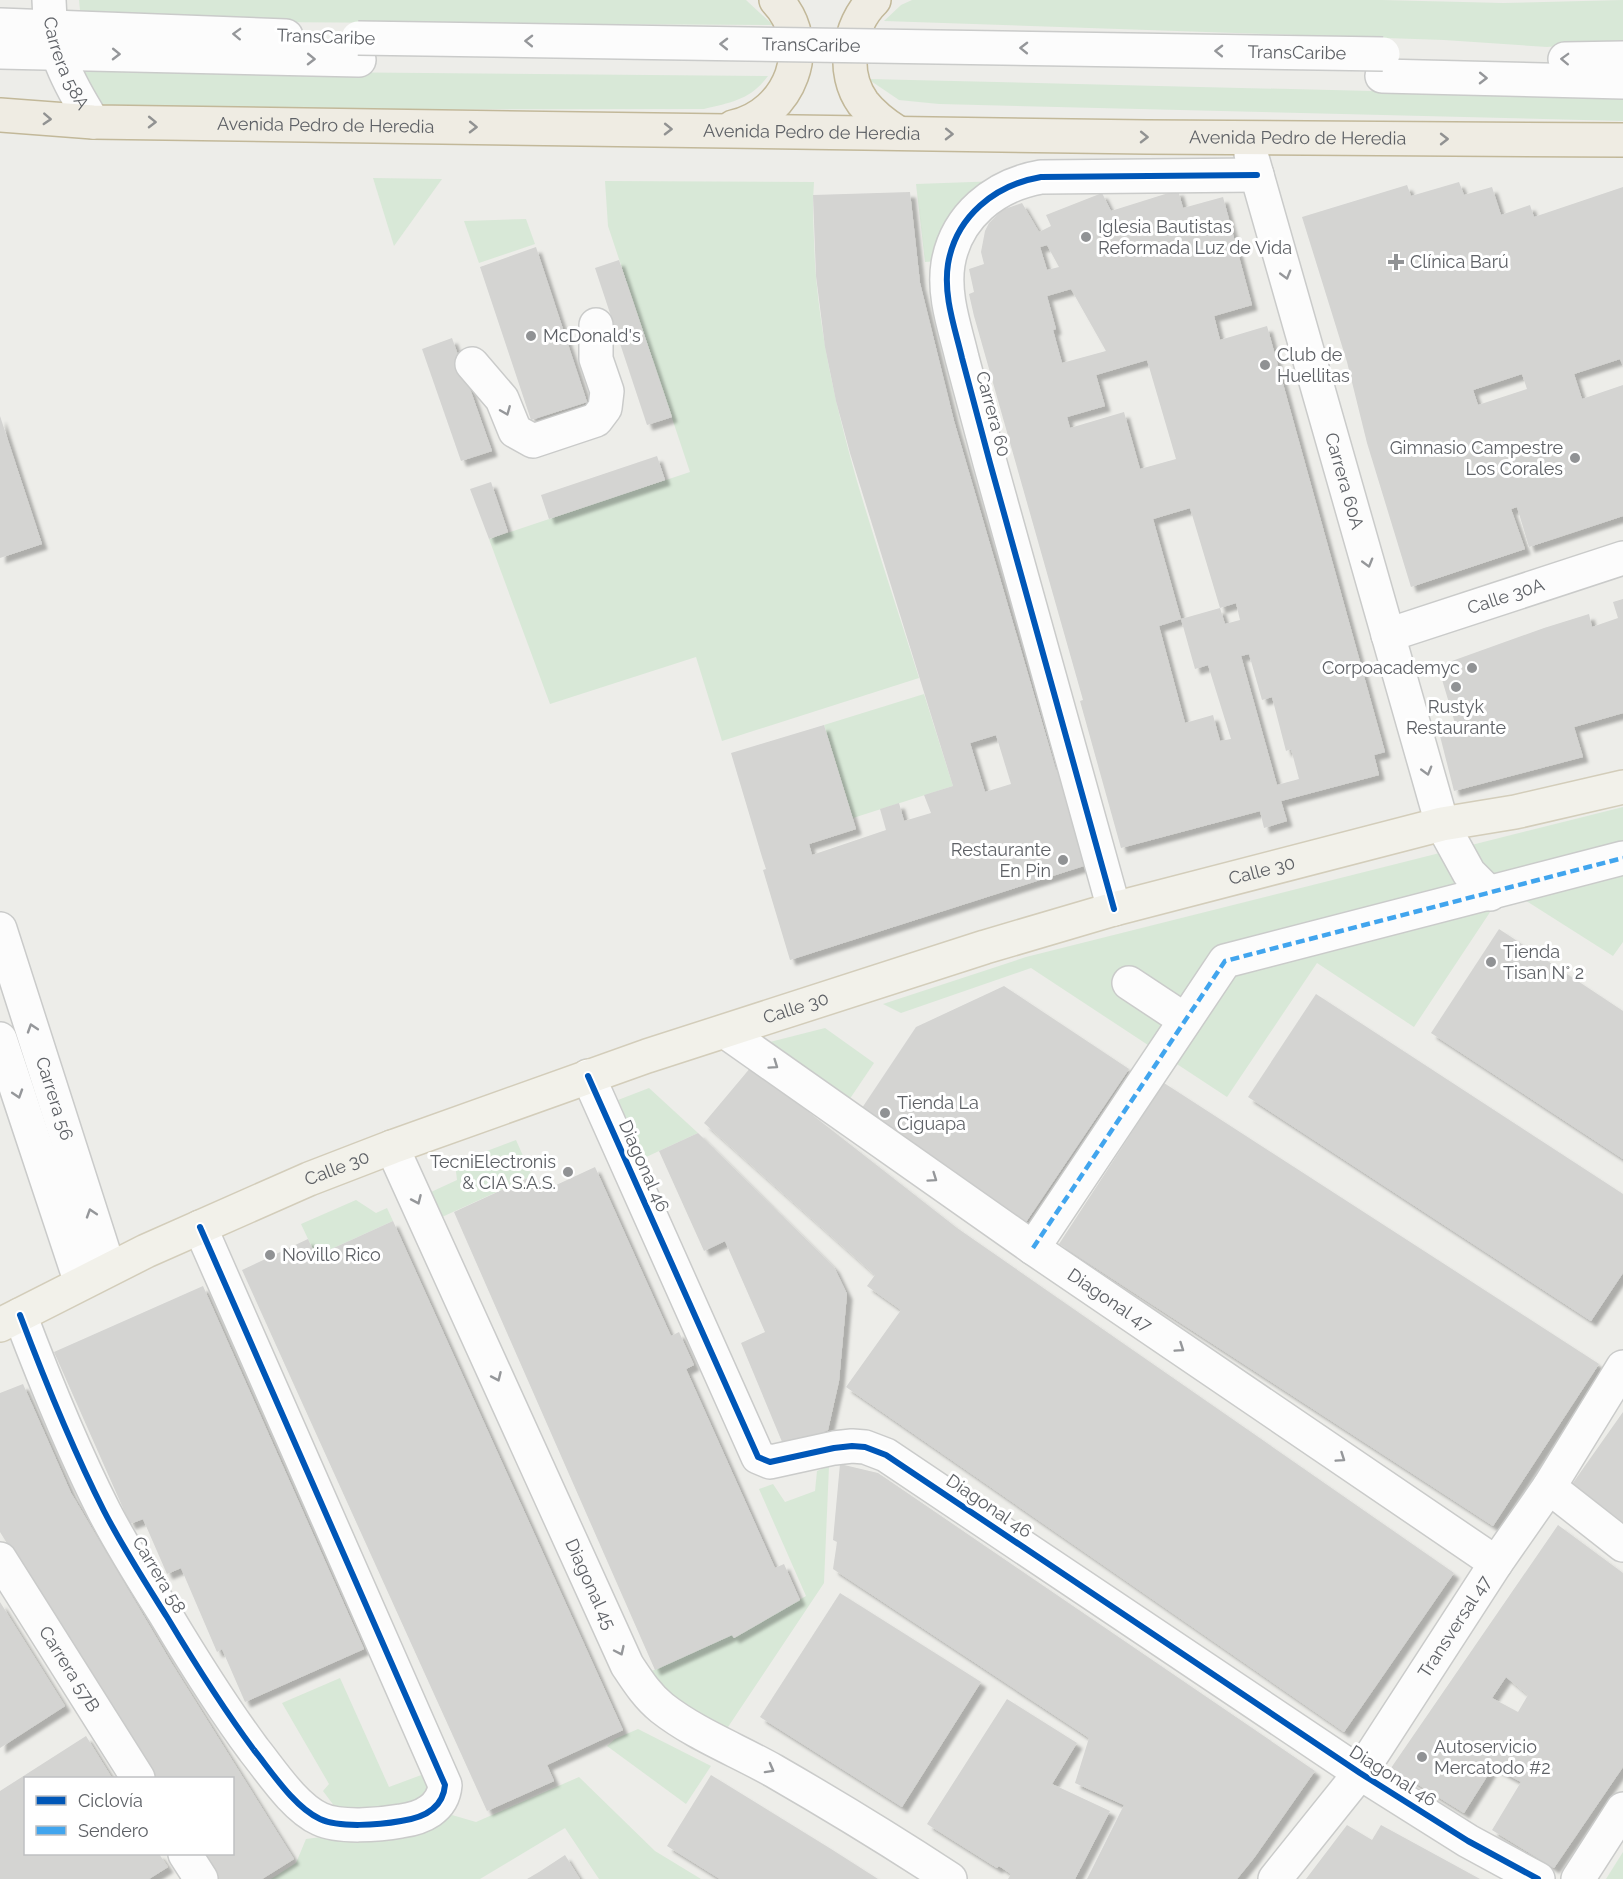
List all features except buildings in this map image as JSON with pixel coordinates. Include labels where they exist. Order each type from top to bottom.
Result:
[{"type":"highway","points":[[723,130],[747,124],[768,112],[784,94],[794,71],[796,47],[791,23],[776,0]]},
{"type":"highway","points":[[874,0],[866,7],[855,30],[849,53],[852,78],[861,101],[877,120],[898,133]]},
{"type":"highway","name":"Avenida Pedro de Heredia","points":[[0,115],[93,122],[1246,138],[1623,140]]},
{"type":"main road","name":"Calle 30","points":[[10,1320],[95,1276],[309,1179],[392,1146],[588,1076],[985,947],[1114,909],[1442,824],[1515,812],[1623,787]]},
{"type":"street","name":"TransCaribe","points":[[0,25],[359,49],[1383,65],[1623,58]]},
{"type":"street","name":"TransCaribe","points":[[0,52],[52,27]]},
{"type":"street","name":"Carrera 58A","points":[[52,27],[64,74],[93,122]]},
{"type":"street","name":"TransCaribe","points":[[1383,65],[1623,82]]},
{"type":"street","name":"Carrera 60A","points":[[1246,138],[1442,824],[1469,873],[1490,894]]},
{"type":"street","name":"Carrera 60","points":[[1114,909],[968,381],[951,314],[948,266],[953,245],[965,223],[981,204],[1000,190],[1021,181],[1041,177],[1257,175]]},
{"type":"street","points":[[472,364],[502,399],[514,431],[533,441],[596,420],[605,408],[607,391],[596,359],[596,325]]},
{"type":"street","name":"Calle 30A","points":[[1388,635],[1623,558]]},
{"type":"street","points":[[1033,1248],[1225,961],[1623,858]]},
{"type":"street","name":"Carrera 56","points":[[0,929],[95,1276]]},
{"type":"street","points":[[1130,983],[1185,1020]]},
{"type":"street","name":"Diagonal 47","points":[[726,1032],[1033,1248],[1496,1563]]},
{"type":"street","name":"Carrera 56","points":[[0,1039],[95,1276]]},
{"type":"street","name":"Diagonal 46","points":[[588,1076],[758,1457],[770,1462],[852,1446],[865,1447],[886,1455],[1360,1773],[1468,1841],[1538,1879]]},
{"type":"street","name":"Diagonal 45","points":[[392,1146],[623,1658],[644,1690],[662,1707],[687,1724],[773,1770],[950,1879]]},
{"type":"street","name":"Carrera 58","points":[[10,1320],[123,1546],[232,1720],[280,1782],[298,1803],[320,1819],[362,1825],[420,1817],[440,1803],[445,1785],[200,1227]]},
{"type":"street","name":"Transversal 47","points":[[1275,1879],[1360,1773],[1548,1487],[1623,1367]]},
{"type":"street","points":[[1548,1487],[1623,1545]]},
{"type":"street","name":"Carrera 57B","points":[[0,1559],[137,1777]]},
{"type":"street","points":[[1578,1879],[1623,1809]]},
{"type":"street","points":[[186,1855],[201,1879]]},
{"type":"green space","points":[[79,0],[746,0],[773,25],[81,21]]},
{"type":"green space","points":[[912,0],[1382,0],[1503,3],[1623,0],[1623,40],[1547,47],[1444,40],[884,21],[901,5]]},
{"type":"green space","points":[[80,70],[768,76],[754,90],[740,99],[704,109],[104,110]]},
{"type":"green space","points":[[868,79],[1623,97],[1623,121],[939,104],[899,100]]},
{"type":"green space","points":[[373,178],[442,179],[394,246]]},
{"type":"green space","points":[[605,181],[814,182],[815,264],[821,317],[841,422],[870,525],[919,678],[722,741],[696,657],[550,704],[489,539],[690,472],[608,226]]},
{"type":"green space","points":[[1000,181],[938,261],[925,262],[916,184]]},
{"type":"green space","points":[[526,219],[535,244],[479,263],[464,221]]},
{"type":"green space","points":[[924,694],[953,786],[853,818],[824,725]]},
{"type":"green space","points":[[1623,807],[1623,942],[1613,956],[1506,888],[1414,1027],[1317,963],[1227,1097],[1031,968],[901,1013],[883,1004],[1026,957]]},
{"type":"green space","points":[[825,1028],[874,1063],[847,1103],[762,1044]]},
{"type":"green space","points":[[649,1088],[698,1133],[644,1158],[618,1100]]},
{"type":"green space","points":[[516,1140],[532,1176],[442,1217],[431,1192],[457,1180],[455,1163]]},
{"type":"green space","points":[[356,1200],[376,1213],[387,1208],[393,1221],[316,1256],[301,1224]]},
{"type":"green space","points":[[829,1466],[824,1583],[726,1730],[687,1710],[645,1674],[732,1635],[734,1638],[806,1596],[759,1489],[773,1484],[785,1502],[815,1491],[817,1471]]},
{"type":"green space","points":[[340,1678],[389,1787],[424,1774],[433,1780],[423,1802],[349,1816],[338,1811],[323,1791],[329,1784],[282,1703]]},
{"type":"green space","points":[[638,1729],[711,1766],[686,1804],[607,1746],[615,1739]]},
{"type":"green space","points":[[579,1777],[655,1851],[701,1879],[599,1879],[565,1828],[480,1879],[271,1879],[296,1863],[306,1839],[418,1824],[452,1815],[476,1822]]},
{"type":"green space","points":[[1623,1852],[1623,1879],[1606,1879]]},
{"type":"marked path","points":[[1033,1248],[1225,961],[1623,858]]},
{"type":"cycle path","points":[[1114,909],[953,324],[948,300],[948,264],[959,231],[969,217],[993,195],[1024,181],[1041,177],[1257,175]]},
{"type":"cycle path","points":[[588,1076],[758,1457],[770,1462],[852,1446],[865,1447],[886,1455],[1360,1773],[1468,1841],[1538,1879]]},
{"type":"cycle path","points":[[20,1315],[70,1439],[111,1525],[209,1684],[275,1778],[301,1806],[328,1822],[348,1825],[371,1824],[409,1820],[424,1815],[436,1806],[445,1785],[200,1227]]},
{"type":"place","name":"Iglesia Bautistas Reformada Luz de Vida","points":[[1086,237]]},
{"type":"place","name":"Clínica Barú","points":[[1396,262]]},
{"type":"place","name":"McDonald's","points":[[531,336]]},
{"type":"place","name":"Club de Huellitas","points":[[1265,365]]},
{"type":"place","name":"Gimnasio Campestre Los Corales","points":[[1575,458]]},
{"type":"place","name":"Corpoacademyc","points":[[1472,668]]},
{"type":"place","name":"Rustyk Restaurante","points":[[1456,687]]},
{"type":"place","name":"Restaurante En Pin","points":[[1063,860]]},
{"type":"place","name":"Tienda Tisan N° 2","points":[[1491,962]]},
{"type":"place","name":"Tienda La Ciguapa","points":[[885,1113]]},
{"type":"place","name":"TecniElectronis & CIA S.A.S.","points":[[568,1172]]},
{"type":"place","name":"Novillo Rico","points":[[270,1255]]},
{"type":"place","name":"Autoservicio Mercatodo #2","points":[[1422,1757]]}]
